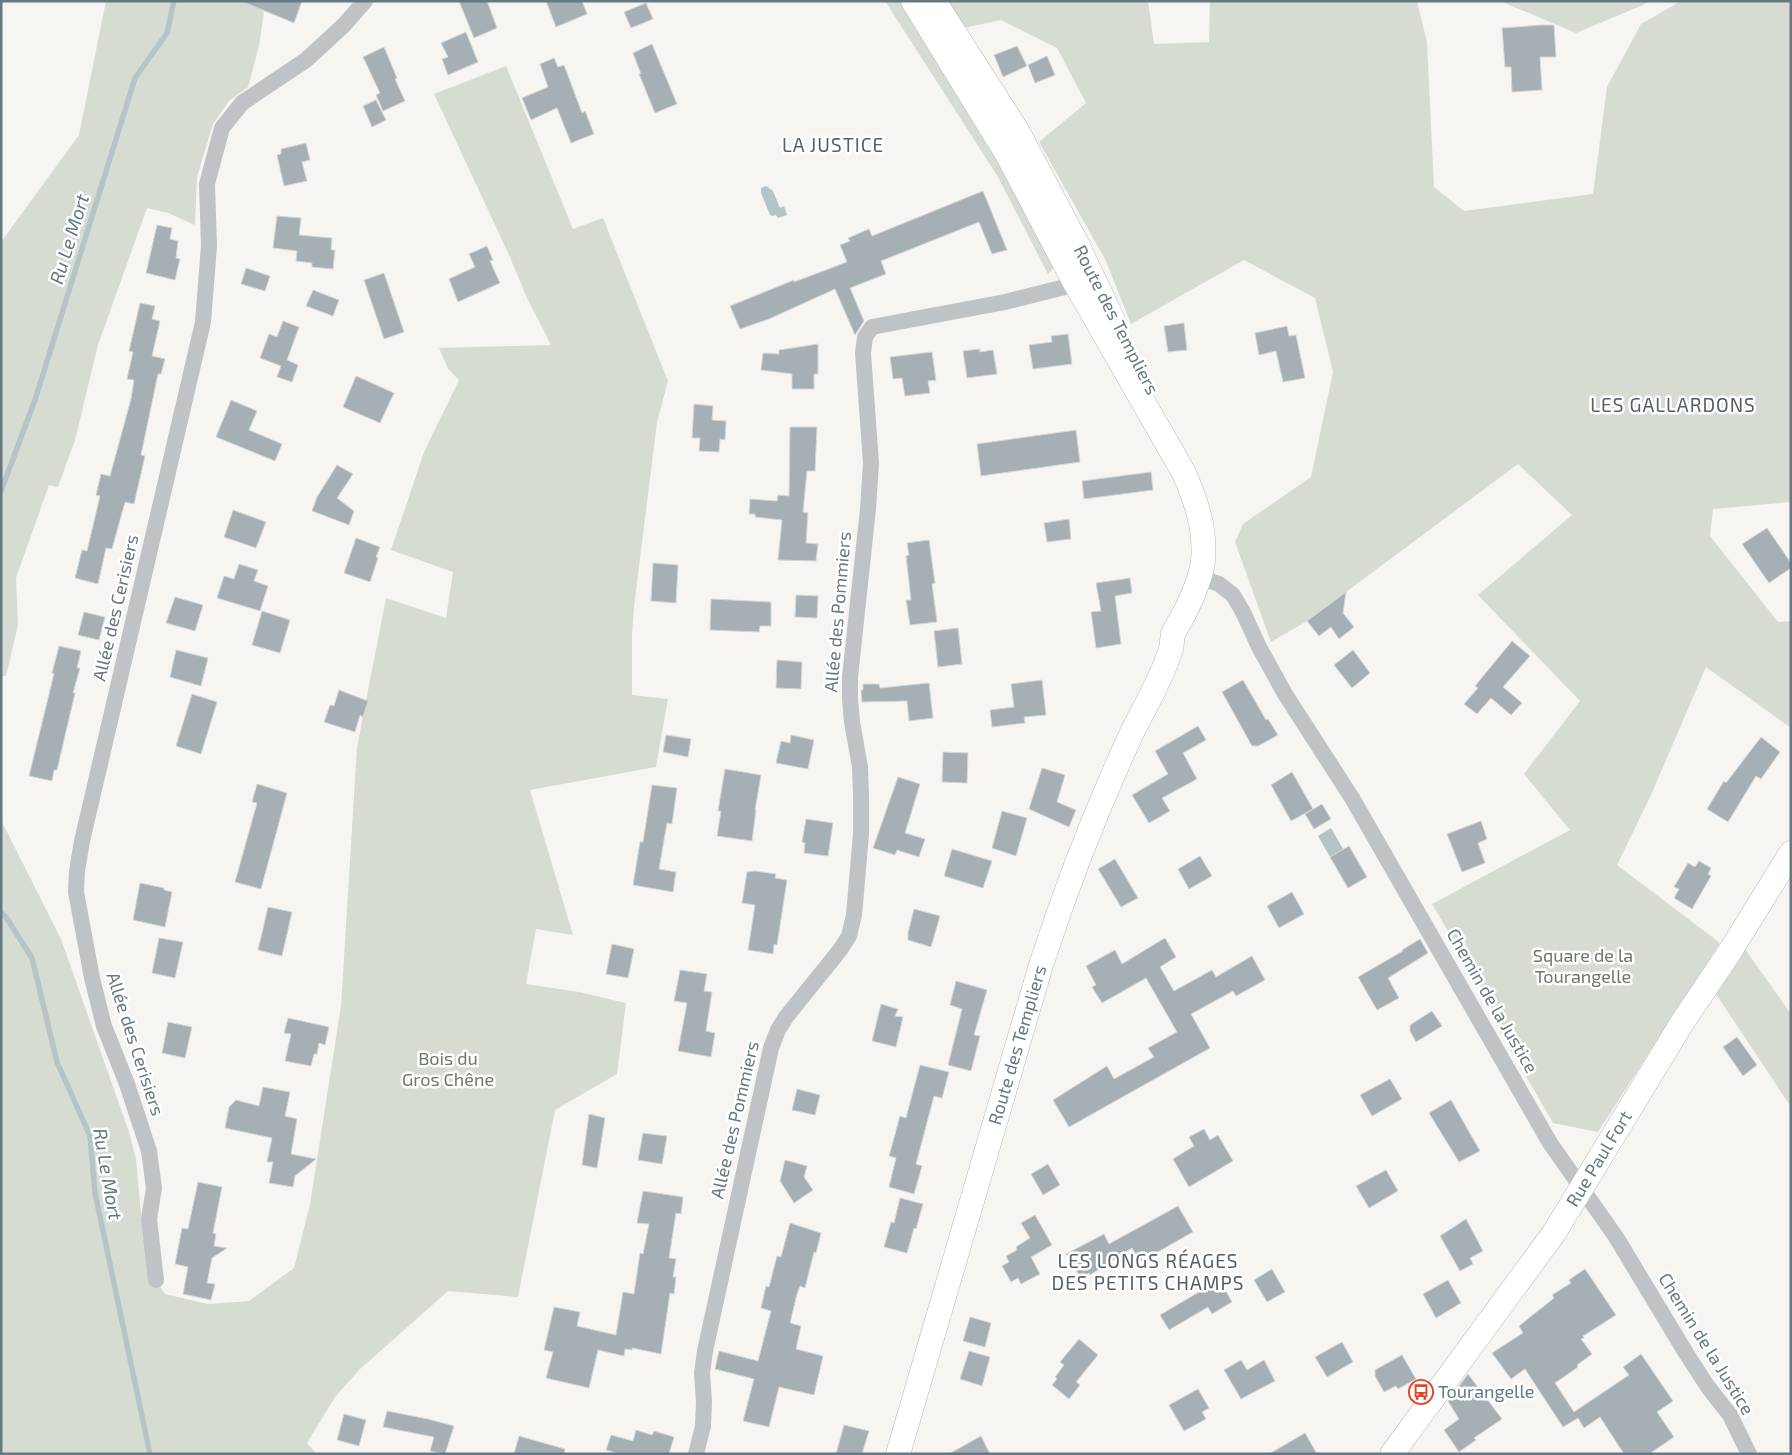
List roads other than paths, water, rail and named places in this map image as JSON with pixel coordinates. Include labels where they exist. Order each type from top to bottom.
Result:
[{"type":"main road","name":"Route des Templiers","points":[[898,1454],[1040,965],[1065,892],[1094,817],[1171,650],[1183,640],[1206,580],[1219,558],[1218,541],[1209,502],[1174,432],[1128,351],[913,1]]},
{"type":"main road","name":"Route des Templiers","points":[[934,1],[1018,132],[1076,242],[1083,279]]},
{"type":"main road","name":"Rue Paul Fort","points":[[1392,1454],[1554,1233],[1682,1023],[1729,953],[1791,853]]},
{"type":"street","name":"Allée des Cerisiers","points":[[156,1280],[148,1219],[154,1188],[149,1151],[104,1026],[92,978],[76,892],[77,871],[82,841],[203,322],[209,246],[207,184],[222,128],[242,103],[306,60],[344,25],[364,1]]},
{"type":"street","name":"Allée des Pommiers","points":[[696,1454],[703,1426],[702,1373],[705,1351],[771,1048],[778,1030],[786,1017],[849,936],[854,916],[861,834],[861,795],[860,767],[852,722],[850,692],[855,622],[868,509],[870,463],[864,371],[865,337],[872,327],[1005,302],[1083,279]]},
{"type":"street","name":"Chemin de la Justice","points":[[1206,580],[1219,584],[1233,596],[1243,612],[1259,647],[1285,694],[1352,798],[1550,1143],[1616,1237],[1704,1380],[1730,1415],[1749,1454]]},
{"type":"waterway","name":"Ru Le Mort","points":[[1,491],[35,400],[135,78],[167,33],[174,1]]},
{"type":"waterway","name":"Ru Le Mort","points":[[1,913],[6,917],[32,958],[57,1062],[90,1136],[95,1193],[150,1454]]},
{"type":"place","name":"Tourangelle","points":[[1421,1392]]},
{"type":"district","name":"LA JUSTICE","points":[[833,145]]},
{"type":"district","name":"LES GALLARDONS","points":[[1673,405]]},
{"type":"district","name":"LES LONGS RÉAGES DES PETITS CHAMPS","points":[[1148,1272]]},
{"type":"park label","name":"Square de la Tourangelle","points":[[1583,966]]},
{"type":"park label","name":"Bois du Gros Chêne","points":[[448,1069]]}]
